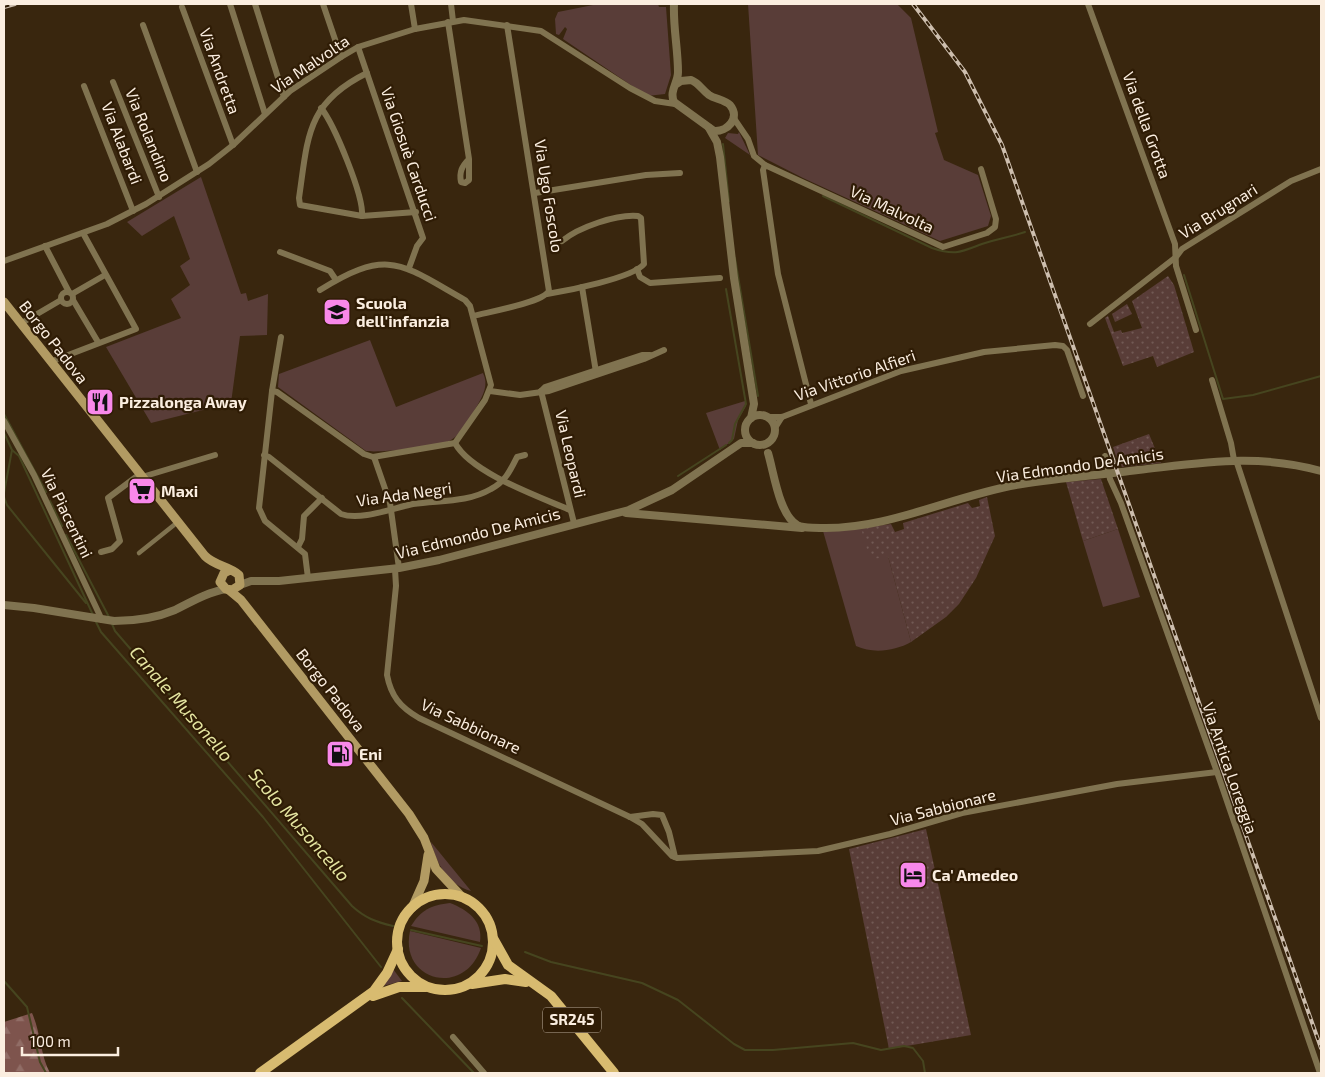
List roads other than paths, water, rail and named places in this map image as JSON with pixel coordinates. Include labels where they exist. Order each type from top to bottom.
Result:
[{"type":"main road","name":"Borgo Padova","points":[[4,302],[141,476],[214,564],[220,580]]},
{"type":"main road","name":"Borgo Padova","points":[[214,564],[233,571]]},
{"type":"main road","points":[[239,585],[235,590],[227,590],[220,580],[224,573],[233,571],[240,577],[241,600]]},
{"type":"main road","name":"Borgo Padova","points":[[227,590],[241,600],[409,814],[421,832],[438,872],[462,897]]},
{"type":"main road","points":[[260,1073],[359,1004],[381,982],[398,949],[402,923],[412,908],[424,881],[428,850]]},
{"type":"main road","points":[[359,1004],[396,987],[429,987],[446,990],[463,986],[478,977],[488,963],[493,937],[488,920],[483,913],[462,897],[435,895],[412,908]]},
{"type":"main road","name":"SR245","points":[[493,937],[508,965],[551,996],[614,1073]]},
{"type":"main road","points":[[398,949],[408,972],[429,987]]},
{"type":"main road","name":"SR245","points":[[463,986],[505,979],[536,985]]},
{"type":"street","points":[[230,4],[265,114]]},
{"type":"street","points":[[255,4],[284,97]]},
{"type":"street","points":[[323,4],[341,57]]},
{"type":"street","points":[[411,4],[415,29]]},
{"type":"street","points":[[451,4],[450,21],[469,159]]},
{"type":"street","points":[[674,4],[673,20],[678,64],[674,88],[675,104],[695,116],[714,131],[740,130]]},
{"type":"street","name":"Via della Grotta","points":[[1088,4],[1176,244],[1176,266],[1196,330]]},
{"type":"street","name":"Via Andretta","points":[[182,7],[233,145]]},
{"type":"street","name":"Via Malvolta","points":[[4,261],[83,233],[133,211],[159,197],[233,145],[284,97],[341,57],[358,47],[415,29],[450,21],[506,25],[546,33],[630,88],[659,101],[675,104]]},
{"type":"street","points":[[143,25],[197,172]]},
{"type":"street","name":"Via Ugo Foscolo","points":[[506,25],[535,193],[549,286],[547,294]]},
{"type":"street","name":"Via Giosuè Carducci","points":[[358,47],[416,212],[423,238],[417,246],[409,268]]},
{"type":"street","points":[[678,64],[689,80],[696,82],[712,97],[727,103],[731,108],[733,117],[731,124],[724,130],[718,142]]},
{"type":"street","points":[[367,73],[342,87],[321,108],[310,130],[299,198],[300,205],[362,216],[416,212]]},
{"type":"street","points":[[659,101],[674,88],[689,80]]},
{"type":"street","name":"Via Rolandino","points":[[113,82],[159,197]]},
{"type":"street","name":"Via Alabardi","points":[[84,86],[133,211]]},
{"type":"street","points":[[321,108],[330,120],[337,136],[362,205],[362,216]]},
{"type":"street","name":"Via Malvolta","points":[[733,117],[740,130],[748,139],[754,156],[765,166],[946,247],[987,233],[996,227],[996,219],[981,169]]},
{"type":"street","points":[[709,128],[718,142],[734,278],[754,404],[741,443]]},
{"type":"street","points":[[765,166],[763,170],[778,274],[811,404]]},
{"type":"street","name":"Via Brugnari","points":[[1090,324],[1176,257],[1182,249],[1291,181],[1321,169]]},
{"type":"street","points":[[535,193],[646,174],[680,173]]},
{"type":"street","points":[[473,316],[547,294],[582,287],[637,269],[644,264],[641,218],[638,216],[600,223],[573,234],[562,241]]},
{"type":"street","points":[[50,362],[136,329],[83,233]]},
{"type":"street","points":[[45,246],[98,342]]},
{"type":"street","points":[[280,252],[330,271],[336,280]]},
{"type":"street","points":[[272,391],[277,392],[364,454],[374,457],[455,443],[490,391],[491,380],[473,316],[465,300],[409,268],[393,264],[381,264],[336,280],[320,290]]},
{"type":"street","points":[[637,269],[640,277],[650,282],[720,278]]},
{"type":"street","points":[[61,300],[66,304],[71,295],[105,275]]},
{"type":"street","points":[[582,287],[596,372]]},
{"type":"street","points":[[20,324],[61,300],[63,293],[71,295]]},
{"type":"street","points":[[281,337],[272,391],[259,508],[265,522],[305,554],[308,578]]},
{"type":"street","name":"Via Vittorio Alfieri","points":[[767,417],[782,416],[901,371],[984,352],[1056,345],[1063,346],[1066,350],[1083,396]]},
{"type":"street","name":"Via Leopardi","points":[[490,391],[520,395],[549,391],[596,372],[644,359],[650,354],[664,350]]},
{"type":"street","points":[[1212,380],[1235,460],[1321,718]]},
{"type":"street","name":"Via Leopardi","points":[[541,391],[574,523]]},
{"type":"street","points":[[754,404],[775,428],[768,453],[784,510],[797,525],[811,527]]},
{"type":"street","points":[[750,418],[755,416],[767,417]]},
{"type":"street","name":"Via Vittorio Alfieri","points":[[775,428],[782,416]]},
{"type":"street","name":"Via Piacentini","points":[[4,421],[34,475],[105,620]]},
{"type":"street","points":[[745,430],[755,443],[768,453]]},
{"type":"street","points":[[664,514],[652,509],[654,499],[741,443],[770,441]]},
{"type":"street","points":[[455,443],[470,459],[504,481],[570,510]]},
{"type":"street","points":[[101,552],[112,549],[120,541],[108,498],[141,476],[215,455]]},
{"type":"street","name":"Via Ada Negri","points":[[264,455],[346,516],[392,510],[413,504],[468,499],[492,489],[504,481]]},
{"type":"street","points":[[504,481],[517,458],[525,455]]},
{"type":"street","points":[[1105,456],[1108,474]]},
{"type":"street","name":"Via Sabbionare","points":[[374,457],[392,510],[397,568],[387,675],[390,688],[398,703],[419,718],[630,817],[642,824],[675,857],[789,854],[818,851],[971,812],[1117,784],[1217,772]]},
{"type":"street","name":"Via Edmondo De Amicis","points":[[616,513],[664,514],[771,525],[811,527],[872,524],[1001,488],[1108,474],[1235,460],[1282,462],[1321,471]]},
{"type":"street","name":"Via Antica Loreggia","points":[[1108,474],[1122,503],[1320,1073]]},
{"type":"street","points":[[778,488],[791,515],[803,525],[811,527]]},
{"type":"street","points":[[298,547],[302,539],[304,516],[322,498]]},
{"type":"street","name":"Via Edmondo De Amicis","points":[[239,585],[256,581],[308,578],[397,568],[439,560],[616,513],[654,499]]},
{"type":"street","points":[[771,525],[780,521],[784,510]]},
{"type":"street","points":[[139,553],[174,525]]},
{"type":"street","name":"Via Edmondo De Amicis","points":[[233,571],[256,581]]},
{"type":"street","points":[[212,592],[220,580]]},
{"type":"street","points":[[4,605],[105,620],[131,621],[162,614],[212,592],[227,590]]},
{"type":"street","points":[[630,817],[653,814],[662,815],[669,832],[675,857]]},
{"type":"street","points":[[453,1037],[484,1073]]},
{"type":"waterway","points":[[723,144],[729,201]]},
{"type":"waterway","points":[[823,196],[932,248],[947,252],[963,251],[987,242],[1025,232]]},
{"type":"waterway","points":[[735,258],[758,396]]},
{"type":"waterway","points":[[1184,275],[1223,399],[1253,395],[1321,376]]},
{"type":"waterway","points":[[726,289],[746,404],[735,424],[732,440],[729,443]]},
{"type":"waterway","name":"Scolo Musoncello","points":[[4,414],[46,492]]},
{"type":"waterway","name":"Canale Musonello","points":[[4,433],[12,450],[19,456],[93,615]]},
{"type":"waterway","points":[[678,476],[726,445]]},
{"type":"waterway","points":[[4,493],[12,450]]},
{"type":"waterway","points":[[4,497],[7,505],[86,603]]},
{"type":"waterway","name":"Scolo Musoncello","points":[[50,501],[62,526]]},
{"type":"waterway","name":"Scolo Musoncello","points":[[66,535],[109,617]]},
{"type":"waterway","name":"Canale Musonello","points":[[96,622],[101,632],[263,817],[381,967]]},
{"type":"waterway","name":"Scolo Musoncello","points":[[112,624],[115,631],[352,906],[371,919],[393,926]]},
{"type":"waterway","name":"Scolo Musoncello","points":[[411,930],[482,946]]},
{"type":"waterway","name":"Scolo Musoncello","points":[[525,952],[551,962],[642,983],[678,1000],[734,1044],[745,1050],[773,1050],[853,1043],[881,1050],[904,1046],[913,1048],[923,1061],[925,1073]]},
{"type":"waterway","points":[[4,981],[27,1007],[40,1062],[46,1073]]},
{"type":"waterway","name":"Canale Musonello","points":[[402,998],[474,1073]]},
{"type":"railway","points":[[4,7],[15,4]]},
{"type":"railway","points":[[913,4],[965,72],[1002,145],[1321,1048]]},
{"type":"place","name":"Scuola dell'infanzia","points":[[337,312]]},
{"type":"place","name":"Pizzalonga Away","points":[[100,402]]},
{"type":"place","name":"Maxi","points":[[142,491]]},
{"type":"place","name":"Eni","points":[[340,754]]},
{"type":"place","name":"Ca' Amedeo","points":[[913,875]]}]
